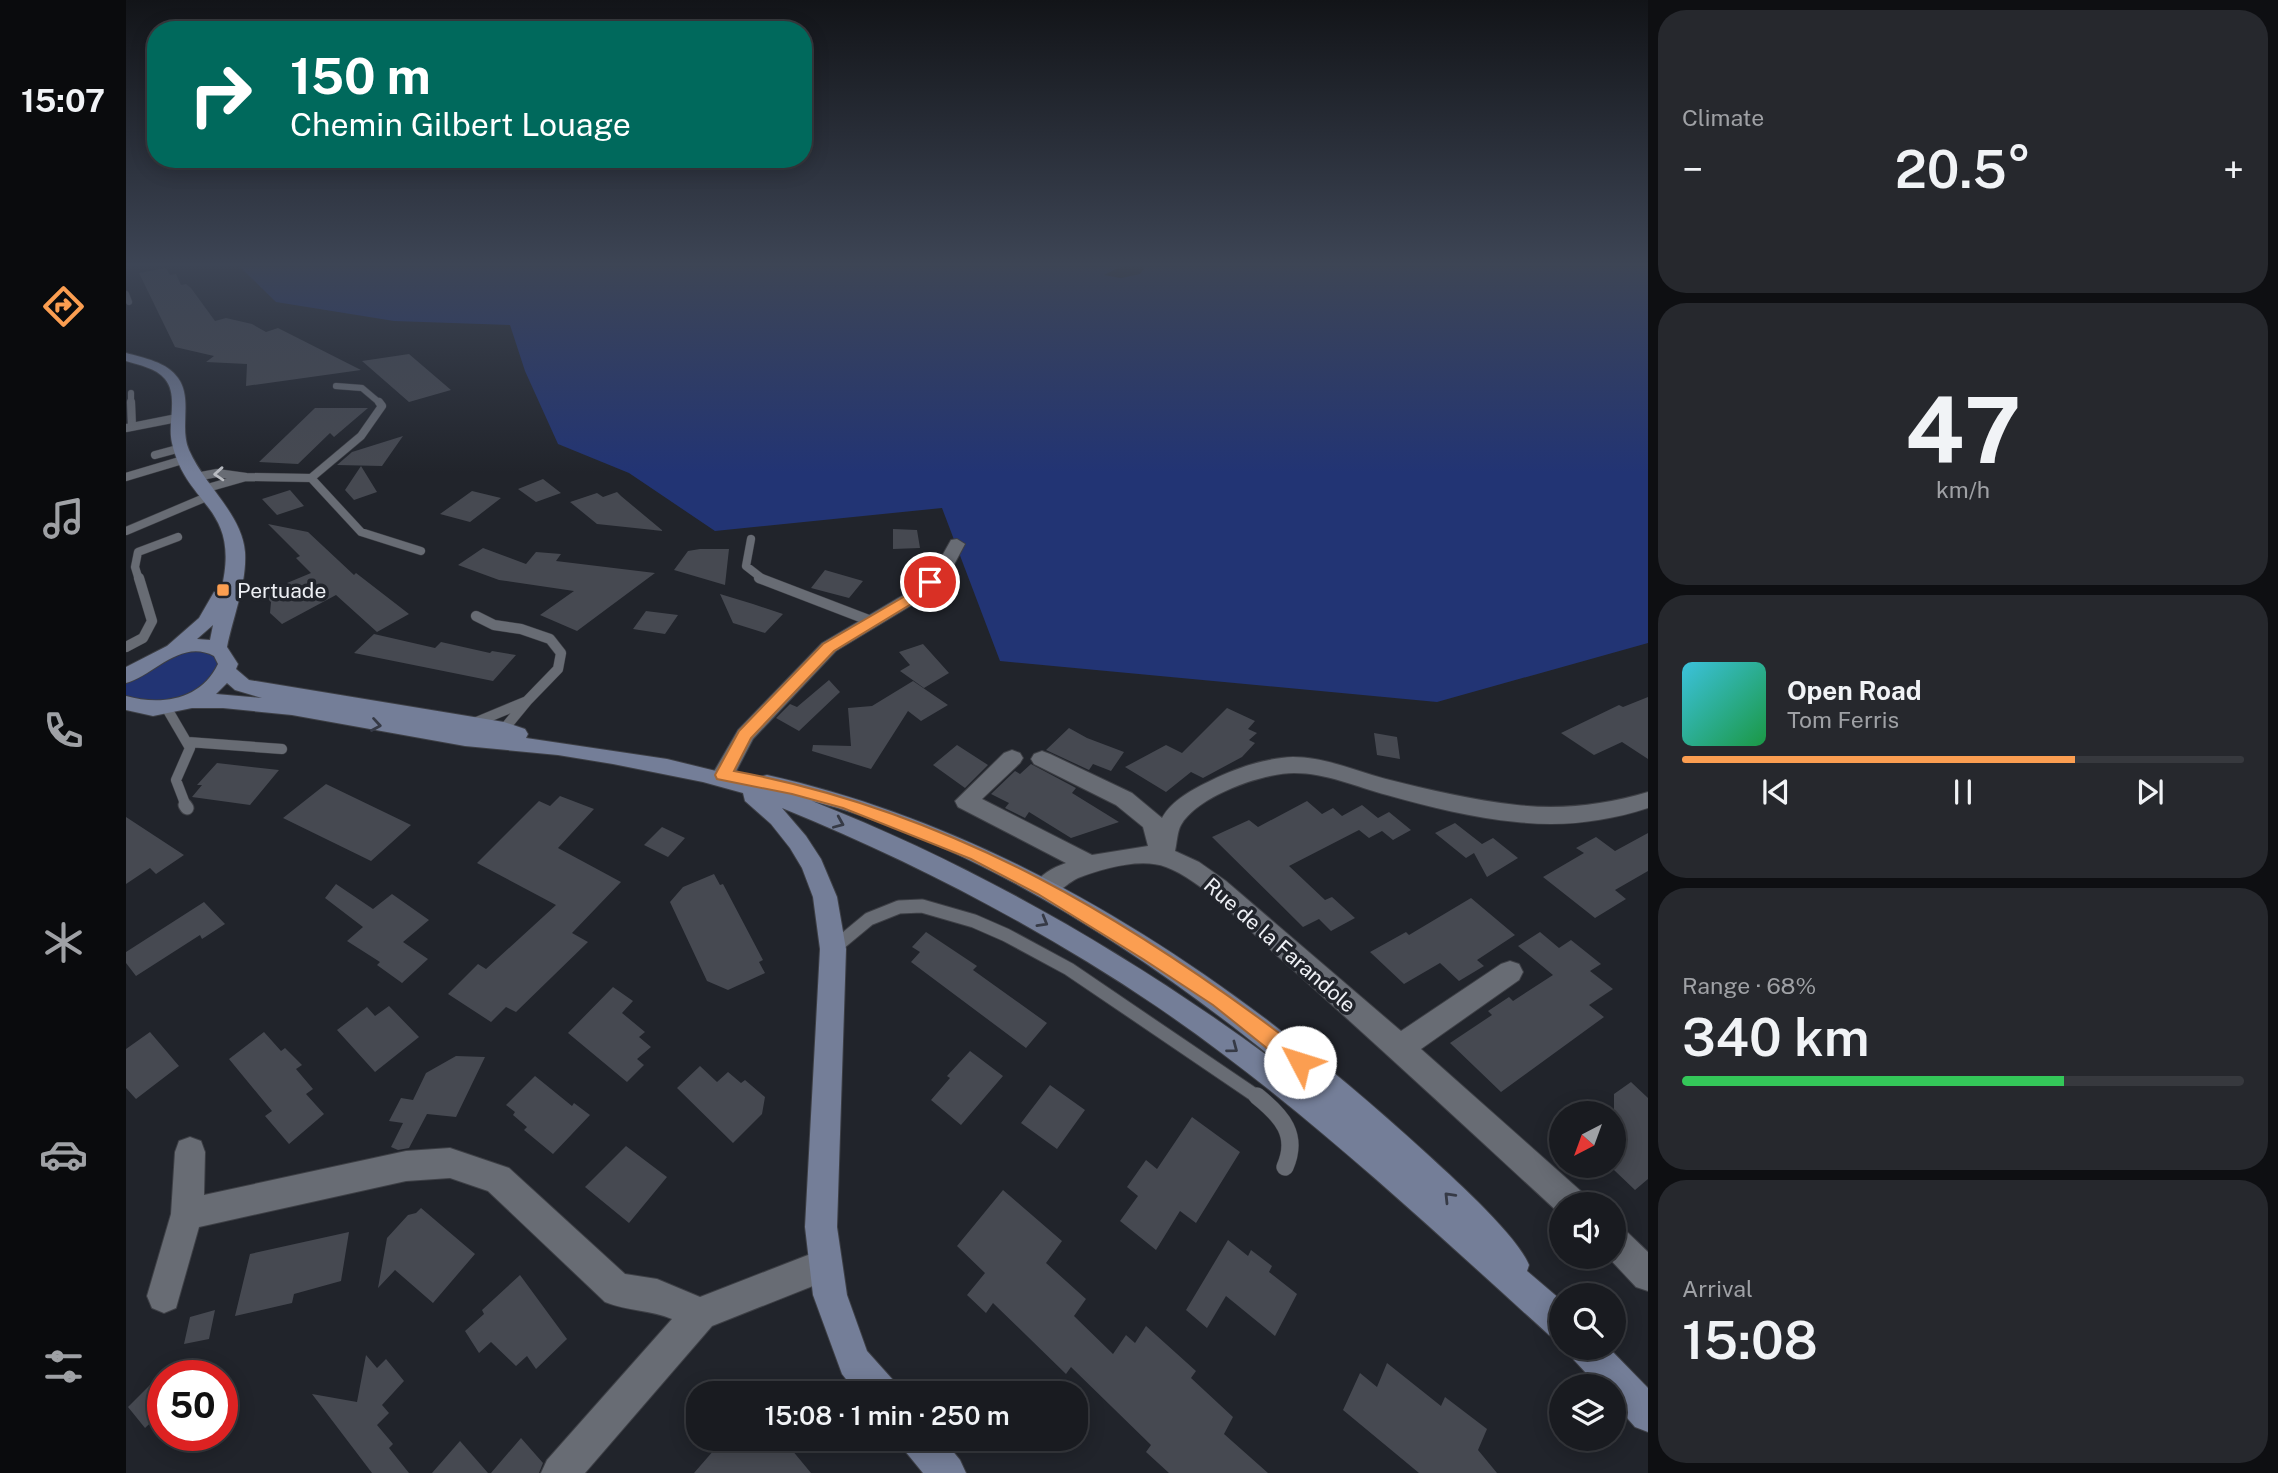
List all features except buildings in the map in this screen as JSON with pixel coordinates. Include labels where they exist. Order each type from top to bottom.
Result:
[{"type":"main road","points":[[126,357],[154,366],[172,378],[177,387],[177,418],[183,454],[228,524],[234,538],[238,553],[217,649]]},
{"type":"main road","points":[[172,650],[207,621],[236,566]]},
{"type":"main road","points":[[127,675],[147,660],[172,650],[198,646],[217,649],[227,658],[226,671],[212,687],[188,701]]},
{"type":"main road","points":[[226,671],[242,685],[262,691],[559,749],[724,779],[792,788],[847,803],[977,854],[1045,888],[1220,999],[1279,1044],[1414,1160],[1495,1244],[1549,1307]]},
{"type":"main road","points":[[130,708],[224,700],[281,706],[369,724],[469,732],[504,729],[559,749]]},
{"type":"main road","points":[[724,779],[779,818],[813,866],[825,897],[833,948],[821,1227],[830,1295],[854,1362],[870,1381]]},
{"type":"main road","points":[[724,779],[799,806],[887,845],[1029,914],[1107,960],[1219,1037],[1304,1102],[1404,1183],[1549,1310]]},
{"type":"main road","points":[[1597,1360],[1648,1414]]},
{"type":"main road","points":[[929,1451],[947,1473]]},
{"type":"street","points":[[724,779],[744,735],[828,648],[916,595],[944,568],[957,544]]},
{"type":"street","points":[[1012,758],[966,801],[1091,865]]},
{"type":"street","points":[[1042,760],[1124,799],[1153,824],[1162,856]]},
{"type":"street","points":[[1162,856],[1170,822],[1187,803],[1258,770],[1294,765],[1333,771],[1399,790],[1493,810],[1549,815],[1598,813],[1648,800]]},
{"type":"street","points":[[1045,888],[1049,882],[1091,865],[1137,855],[1162,856]]},
{"type":"street","name":"Rue de la Farandole","points":[[1162,856],[1191,869],[1217,888],[1559,1192]]},
{"type":"street","points":[[1400,1048],[1510,972]]},
{"type":"street","points":[[164,1296],[187,1214],[190,1152]]},
{"type":"street","points":[[187,1214],[406,1166],[450,1163],[498,1179],[617,1290],[657,1296],[700,1314]]},
{"type":"street","points":[[1626,1253],[1648,1275]]},
{"type":"street","points":[[560,1473],[700,1314],[826,1264]]},
{"type":"lane","points":[[203,487],[216,473],[246,477],[311,478],[363,434],[383,406],[375,395],[363,387],[355,384],[336,386]]},
{"type":"lane","points":[[131,393],[129,427],[177,418]]},
{"type":"lane","points":[[155,455],[183,454]]},
{"type":"lane","points":[[126,477],[183,454]]},
{"type":"lane","points":[[126,531],[203,487],[246,477]]},
{"type":"lane","points":[[311,478],[361,532],[421,551]]},
{"type":"lane","points":[[126,647],[143,638],[152,621],[135,566],[138,552],[178,537]]},
{"type":"lane","points":[[751,539],[746,566],[759,578],[871,621]]},
{"type":"lane","points":[[476,616],[494,625],[522,629],[550,639],[561,653],[558,669],[504,729]]},
{"type":"lane","points":[[469,732],[482,721],[527,701]]},
{"type":"lane","points":[[166,707],[190,748],[187,758],[174,777],[174,783],[187,808]]},
{"type":"lane","points":[[188,742],[282,750]]},
{"type":"lane","points":[[833,948],[859,924],[881,911],[913,904],[971,918],[1036,950],[1123,1005],[1257,1097],[1289,1128],[1292,1153],[1285,1167]]},
{"type":"shaded area","points":[[514,336],[1648,336],[1648,643],[1437,702],[1000,661],[942,508],[715,531],[629,473],[558,444],[525,371]]},
{"type":"shaded area","points":[[198,646],[228,664],[188,701],[126,703],[126,677]]},
{"type":"place","name":"Pertuade","points":[[223,590]]},
{"type":"route","points":[[930,582],[916,595],[828,648],[744,735],[723,775],[792,788],[847,803],[977,854],[1045,888],[1150,953],[1220,999],[1300,1062]]}]
